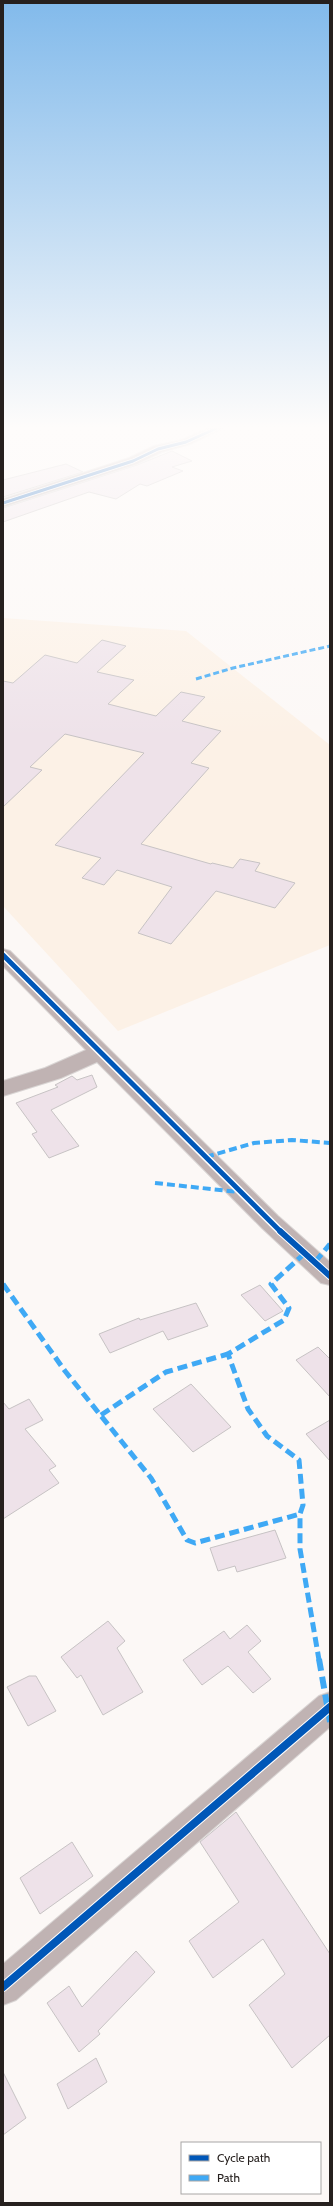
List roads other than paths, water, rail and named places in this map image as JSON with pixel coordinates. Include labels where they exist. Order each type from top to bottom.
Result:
[{"type":"street","points":[[3,955],[270,1222],[330,1276]]},
{"type":"street","points":[[3,1089],[53,1073],[101,1052]]},
{"type":"street","points":[[3,1987],[330,1706]]}]
